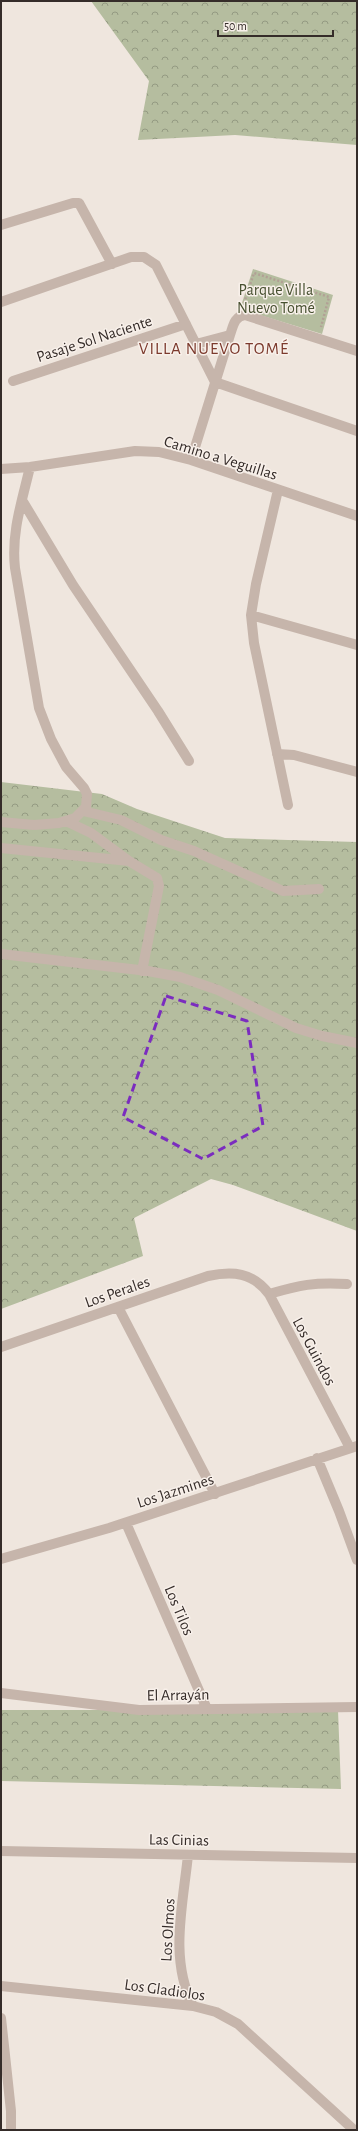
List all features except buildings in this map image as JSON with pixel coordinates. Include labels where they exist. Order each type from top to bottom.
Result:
[{"type":"street","points":[[1,225],[73,203],[79,204],[112,264]]},
{"type":"street","points":[[1,302],[112,264],[138,256],[144,257],[153,261],[215,382],[357,431]]},
{"type":"street","points":[[191,460],[236,318],[245,315],[357,351]]},
{"type":"street","name":"Pasaje Sol Naciente","points":[[13,381],[186,324]]},
{"type":"street","points":[[196,344],[230,335]]},
{"type":"street","name":"Camino a Veguillas","points":[[1,469],[30,467],[135,451],[159,452],[191,460],[357,516]]},
{"type":"street","points":[[1,822],[34,825],[66,821],[75,818],[84,811],[86,807],[87,794],[84,788],[66,767],[51,739],[39,708],[14,558],[15,531],[30,467]]},
{"type":"street","points":[[278,490],[256,584],[251,615],[254,643],[288,805]]},
{"type":"street","points":[[22,500],[73,585],[158,711],[189,761]]},
{"type":"street","points":[[251,615],[357,645]]},
{"type":"street","points":[[277,754],[294,756],[357,772]]},
{"type":"street","points":[[84,811],[121,820],[161,840],[194,851],[283,891],[319,890]]},
{"type":"street","points":[[66,821],[91,833],[129,861],[157,878],[159,886],[142,971]]},
{"type":"street","points":[[1,848],[129,861]]},
{"type":"street","points":[[1,954],[142,971],[196,982],[218,990],[296,1028],[322,1036],[357,1043]]},
{"type":"street","name":"Los Perales","points":[[1,1347],[208,1276],[230,1272],[245,1275]]},
{"type":"street","name":"Los Guindos","points":[[245,1275],[259,1282],[268,1294],[354,1447]]},
{"type":"street","points":[[268,1294],[304,1284],[321,1282],[347,1284]]},
{"type":"street","points":[[118,1307],[216,1494]]},
{"type":"street","name":"Los Jazmines","points":[[1,1559],[216,1494],[317,1458],[354,1447]]},
{"type":"street","points":[[317,1458],[339,1510],[357,1560]]},
{"type":"street","name":"Los Tilos","points":[[126,1522],[207,1709]]},
{"type":"street","name":"El Arrayán","points":[[1,1693],[139,1710],[357,1707]]},
{"type":"street","name":"Las Cinias","points":[[1,1851],[357,1858]]},
{"type":"street","name":"Los Olmos","points":[[188,1854],[179,1958],[183,1983],[193,2006]]},
{"type":"street","name":"Los Gladiolos","points":[[1,1986],[193,2006],[216,2012],[238,2024],[354,2130]]},
{"type":"street","points":[[1,2018],[11,2111],[11,2130]]},
{"type":"path","points":[[247,306],[244,305],[254,273],[329,297],[320,329],[313,327]]},
{"type":"highlighted area","points":[[166,996],[247,1021],[263,1126],[203,1159],[123,1117]]},
{"type":"green space","points":[[91,1],[357,1],[357,145],[235,135],[138,140],[149,81]]},
{"type":"green space","name":"Parque Villa Nuevo Tomé","points":[[253,269],[333,295],[322,334],[240,309]]},
{"type":"green space","points":[[1,782],[102,794],[137,809],[225,838],[357,842],[357,1231],[233,1185],[211,1179],[134,1218],[143,1256],[1,1309]]},
{"type":"green space","points":[[1,1710],[338,1710],[341,1789],[1,1781]]},
{"type":"district","name":"VILLA NUEVO TOMÉ","points":[[214,348]]}]
